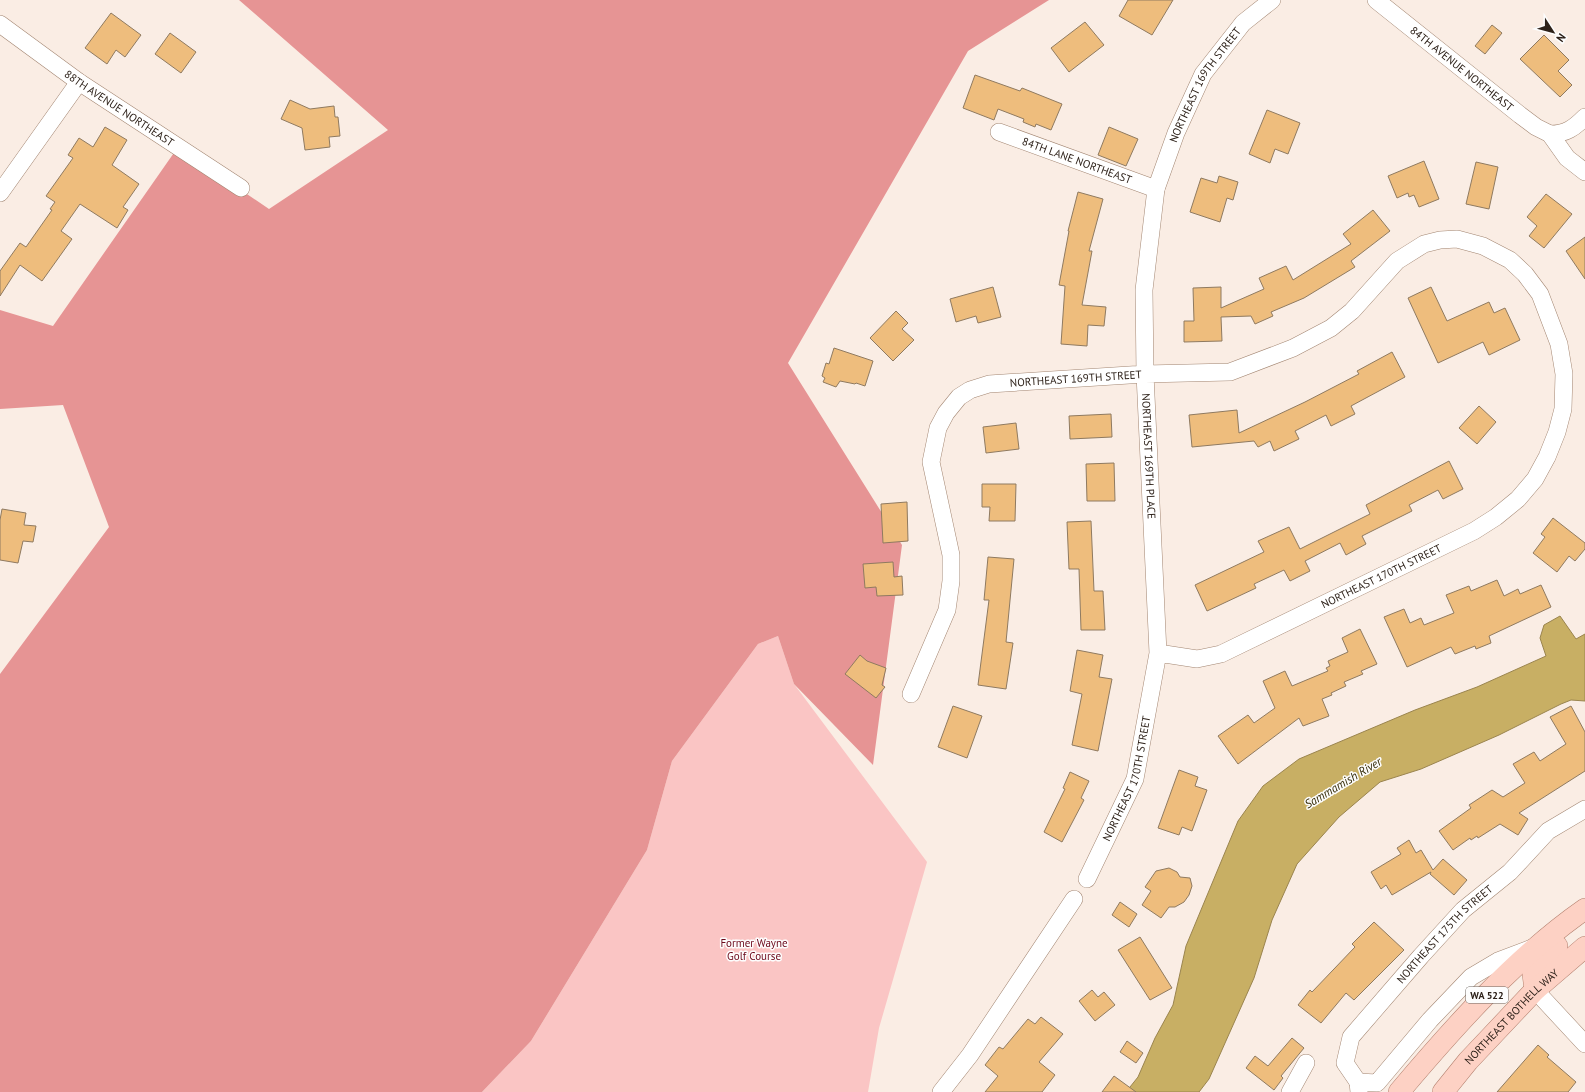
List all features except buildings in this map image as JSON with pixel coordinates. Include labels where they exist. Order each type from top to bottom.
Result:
[{"type":"main road","name":"WA 522","points":[[1399,1092],[1435,1048],[1503,978],[1536,947],[1585,909]]},
{"type":"main road","points":[[1535,990],[1533,974],[1539,963],[1585,921]]},
{"type":"main road","name":"NORTHEAST BOTHELL WAY","points":[[1443,1092],[1468,1061],[1535,990],[1585,947]]},
{"type":"street","name":"NORTHEAST 169TH STREET","points":[[911,694],[947,610],[951,581],[951,554],[931,462],[938,428],[946,413],[959,397],[970,390],[989,384],[1145,374],[1144,290],[1156,189],[1176,133],[1203,74],[1244,23],[1272,0]]},
{"type":"street","name":"84TH AVENUE NORTHEAST","points":[[1376,0],[1520,115],[1536,127],[1550,134],[1567,158],[1585,172]]},
{"type":"street","name":"88TH AVENUE NORTHEAST","points":[[0,24],[79,82],[241,188]]},
{"type":"street","points":[[1,188],[79,82]]},
{"type":"street","points":[[1550,134],[1561,134],[1568,131],[1585,117]]},
{"type":"street","name":"84TH LANE NORTHEAST","points":[[999,132],[1059,152],[1156,189]]},
{"type":"street","name":"NORTHEAST 170TH STREET","points":[[1087,879],[1135,779],[1158,653],[1197,659],[1221,654],[1474,531],[1496,517],[1518,499],[1535,479],[1547,457],[1557,432],[1562,409],[1564,374],[1559,344],[1540,294],[1525,274],[1510,260],[1483,246],[1457,239],[1440,240],[1424,244],[1397,261],[1352,311],[1331,328],[1294,348],[1230,372],[1145,374]]},
{"type":"street","name":"NORTHEAST 169TH PLACE","points":[[1145,374],[1158,653]]},
{"type":"street","name":"NORTHEAST 175TH STREET","points":[[1359,1087],[1345,1063],[1351,1037],[1463,910],[1510,872],[1548,831],[1585,809]]},
{"type":"street","points":[[941,1092],[970,1055],[1074,899]]},
{"type":"street","points":[[1359,1087],[1377,1084],[1430,1020],[1471,977],[1498,961],[1536,947]]},
{"type":"street","points":[[1535,990],[1585,1044]]},
{"type":"street","points":[[1290,1092],[1306,1063]]},
{"type":"green space","name":"Former Wayne Golf Course","points":[[778,636],[794,684],[927,862],[879,1028],[868,1092],[482,1092],[531,1041],[647,850],[672,761],[758,644]]},
{"type":"shaded area","points":[[239,0],[1049,0],[968,51],[788,363],[902,545],[873,765],[794,684],[778,636],[758,644],[672,761],[647,850],[531,1041],[482,1092],[0,1092],[0,674],[109,527],[63,405],[0,409],[0,310],[53,326],[178,147],[269,209],[388,130]]},
{"type":"water","name":"Sammamish River","points":[[1560,616],[1576,639],[1585,634],[1585,701],[1571,700],[1499,735],[1421,769],[1380,782],[1339,817],[1297,864],[1272,920],[1254,978],[1209,1079],[1199,1092],[1126,1092],[1138,1077],[1155,1038],[1173,1005],[1186,946],[1238,821],[1263,786],[1299,759],[1415,710],[1477,687],[1546,656],[1540,638],[1544,625]]}]
